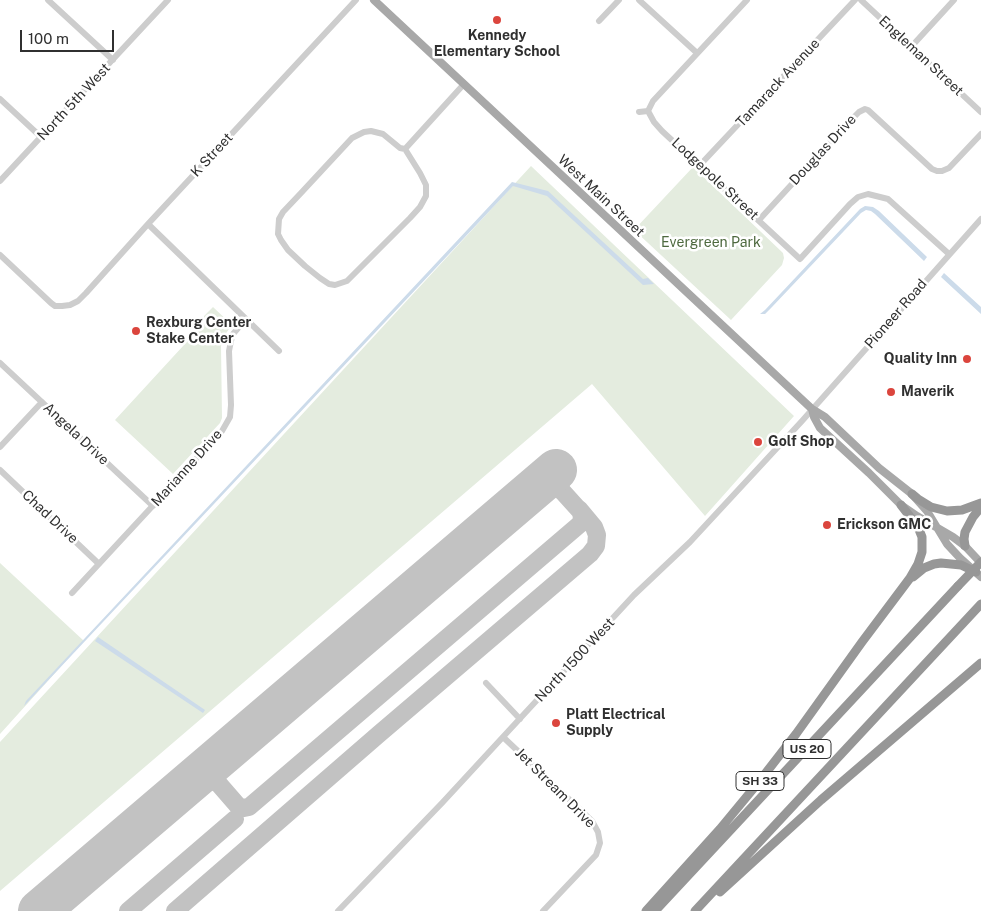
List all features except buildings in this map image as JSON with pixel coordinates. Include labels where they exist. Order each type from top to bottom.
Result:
[{"type":"highway","points":[[912,494],[931,507],[947,511],[962,510],[981,505]]},
{"type":"highway","points":[[901,505],[918,527],[922,537],[922,552],[918,564],[905,584]]},
{"type":"highway","points":[[965,546],[965,532],[981,505]]},
{"type":"highway","name":"US 20","points":[[655,911],[981,562]]},
{"type":"highway","name":"SH 33","points":[[646,911],[720,829],[758,783],[905,584],[924,568],[941,563],[961,565],[979,574]]},
{"type":"highway","name":"US 20","points":[[697,911],[980,605]]},
{"type":"highway","points":[[697,911],[821,800],[981,664]]},
{"type":"main road","name":"West Main Street","points":[[374,0],[812,409],[825,417],[879,468],[912,494],[927,511],[941,536],[953,552],[979,574]]},
{"type":"main road","name":"West Main Street","points":[[812,409],[820,428],[901,505],[953,537],[981,562]]},
{"type":"street","points":[[48,0],[112,60]]},
{"type":"street","name":"North 5th West","points":[[0,182],[168,0]]},
{"type":"street","name":"K Street","points":[[0,254],[51,304],[66,306],[78,301],[356,0]]},
{"type":"street","points":[[599,21],[619,0]]},
{"type":"street","points":[[639,0],[697,53]]},
{"type":"street","points":[[639,112],[648,111],[653,101],[747,0]]},
{"type":"street","name":"Tamarack Avenue","points":[[700,165],[855,0]]},
{"type":"street","name":"Engleman Street","points":[[861,0],[981,112]]},
{"type":"street","points":[[911,47],[954,0]]},
{"type":"street","points":[[405,149],[464,84]]},
{"type":"street","points":[[0,99],[41,137]]},
{"type":"street","name":"Douglas Drive","points":[[759,220],[847,124],[859,112],[865,109],[932,169],[937,171],[949,168],[981,134]]},
{"type":"street","name":"Lodgepole Street","points":[[648,111],[654,122],[800,259],[850,204],[858,197],[868,194],[888,199],[949,254]]},
{"type":"street","points":[[371,131],[377,132],[383,134],[400,148],[405,149],[426,186],[426,196],[420,207],[348,281],[334,285],[329,284],[305,266],[280,240],[278,234],[279,219],[283,212],[352,138],[358,134],[371,131]]},
{"type":"street","name":"Pioneer Road","points":[[812,409],[981,219]]},
{"type":"street","points":[[148,224],[280,351]]},
{"type":"street","name":"Marianne Drive","points":[[72,593],[227,424],[231,405],[229,351],[233,334],[246,319]]},
{"type":"street","name":"Angela Drive","points":[[0,363],[152,506]]},
{"type":"street","points":[[0,446],[42,402]]},
{"type":"street","name":"North 1500 West","points":[[338,911],[504,737],[634,595],[690,542],[812,409]]},
{"type":"street","name":"Chad Drive","points":[[0,470],[99,564]]},
{"type":"street","points":[[486,683],[520,719]]},
{"type":"street","name":"Jet Stream Drive","points":[[504,737],[592,822],[598,832],[600,843],[596,855],[543,911]]},
{"type":"green space","points":[[531,166],[794,416],[705,516],[592,384],[0,891],[0,742]]},
{"type":"green space","name":"Evergreen Park","points":[[693,167],[783,253],[782,265],[731,320],[634,230]]},
{"type":"green space","points":[[213,307],[232,325],[224,336],[221,346],[222,418],[220,423],[173,474],[115,420],[206,321],[204,316]]},
{"type":"green space","points":[[0,563],[84,641],[0,734]]},
{"type":"water","points":[[512,182],[548,191],[643,279],[648,278],[654,284],[643,285],[547,196],[513,186],[24,706],[26,701]]},
{"type":"water","points":[[865,206],[873,207],[879,211],[927,257],[924,261],[875,214],[866,210],[765,314],[760,314],[860,209]]},
{"type":"water","points":[[944,273],[981,307],[981,314],[941,277]]},
{"type":"water","points":[[98,637],[205,710],[203,713],[95,641]]},
{"type":"taxiway","points":[[221,756],[216,767],[218,783],[238,806],[249,807],[580,524],[582,519],[581,512],[562,491],[551,485],[537,486]]},
{"type":"taxiway","points":[[175,911],[590,554],[596,546],[597,535],[594,527],[579,509]]},
{"type":"taxiway","points":[[189,783],[203,778],[211,779],[220,785]]},
{"type":"taxiway","points":[[128,911],[235,819]]},
{"type":"runway","points":[[39,911],[556,470]]},
{"type":"place","name":"Kennedy Elementary School","points":[[497,20]]},
{"type":"place","name":"Rexburg Center Stake Center","points":[[136,331]]},
{"type":"place","name":"Quality Inn","points":[[967,359]]},
{"type":"place","name":"Maverik","points":[[891,392]]},
{"type":"place","name":"Golf Shop","points":[[758,442]]},
{"type":"place","name":"Erickson GMC","points":[[827,525]]},
{"type":"place","name":"Platt Electrical Supply","points":[[556,723]]}]
